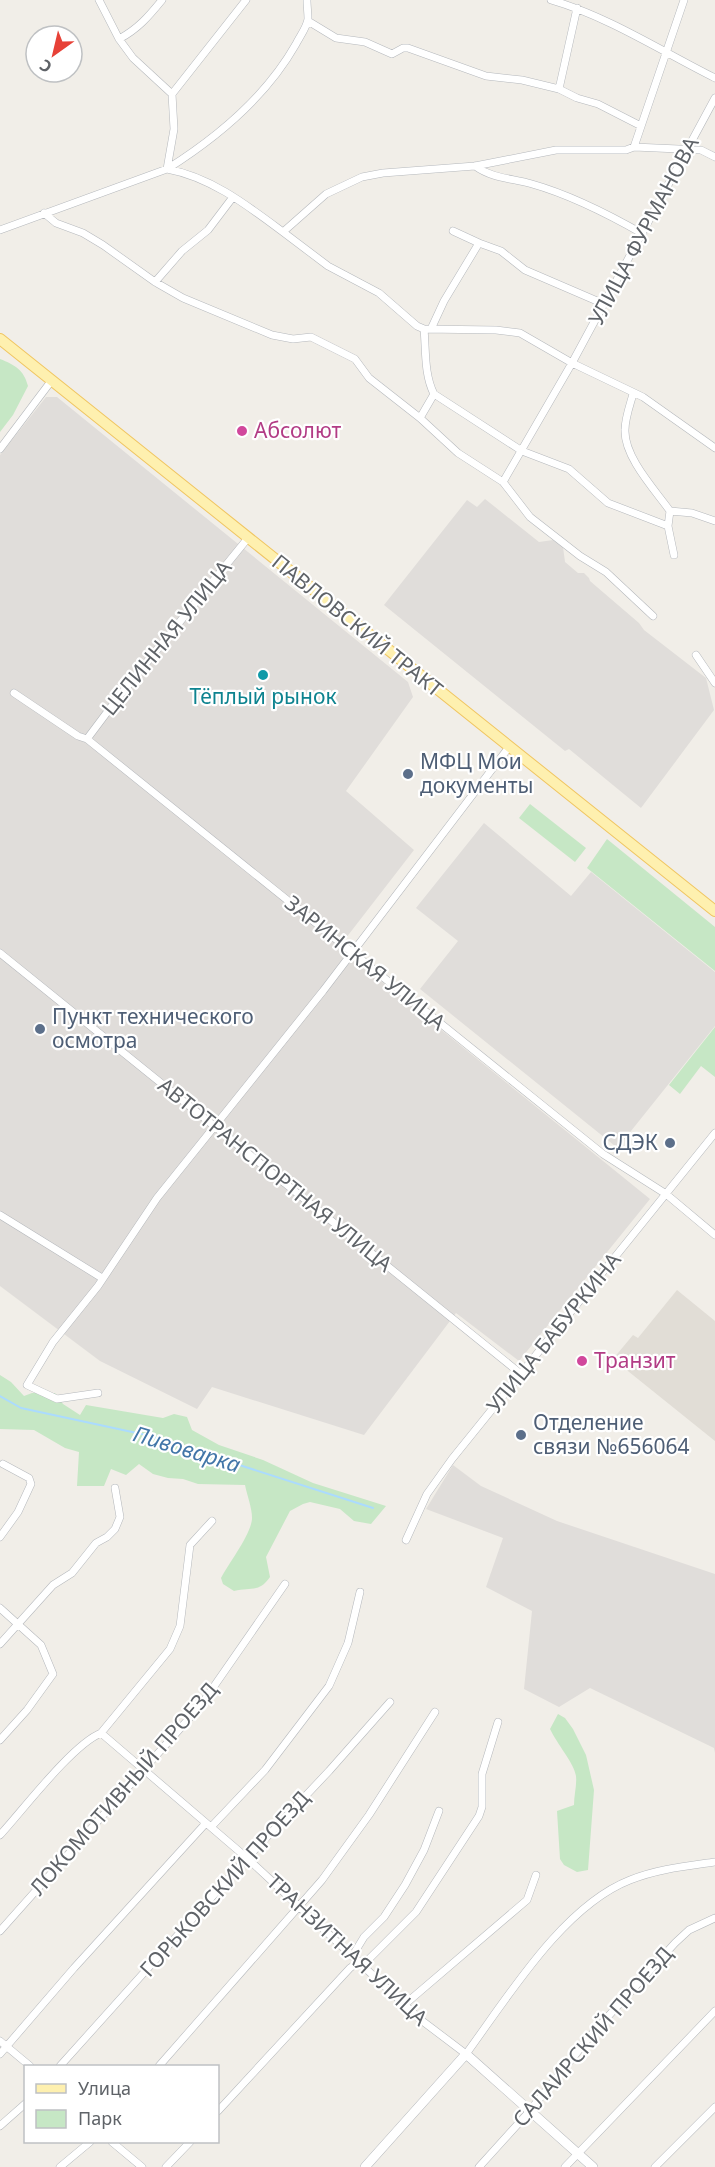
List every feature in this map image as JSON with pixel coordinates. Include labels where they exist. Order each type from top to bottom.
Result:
[{"type":"main road","name":"ПАВЛОВСКИЙ ТРАКТ","points":[[0,339],[715,911]]},
{"type":"street","points":[[99,0],[119,39],[133,58],[172,94]]},
{"type":"street","points":[[119,39],[145,21],[162,0]]},
{"type":"street","points":[[167,169],[174,129],[172,94],[246,0]]},
{"type":"street","points":[[0,230],[167,169],[203,147],[242,113],[288,57],[308,21],[307,0]]},
{"type":"street","points":[[551,0],[602,18],[715,78]]},
{"type":"street","points":[[634,147],[684,0]]},
{"type":"street","points":[[559,89],[577,8]]},
{"type":"street","points":[[308,21],[336,38],[365,42],[392,54],[408,48],[486,76],[522,80],[559,89],[577,98],[598,104],[641,126]]},
{"type":"street","name":"УЛИЦА ФУРМАНОВА","points":[[502,482],[572,363],[715,98]]},
{"type":"street","points":[[284,232],[326,194],[362,177],[383,173],[475,166],[556,150],[626,150],[634,147],[701,150],[715,157]]},
{"type":"street","points":[[475,166],[493,177],[532,184],[593,207],[643,234]]},
{"type":"street","points":[[167,169],[188,173],[233,196],[328,266],[379,293],[411,323],[427,329],[496,330],[520,333],[572,363],[658,406],[715,448]]},
{"type":"street","points":[[155,282],[182,251],[208,230],[233,196]]},
{"type":"street","points":[[44,213],[56,223],[83,233],[103,245],[155,282],[183,298],[272,335],[293,339],[311,337],[355,359],[369,378],[420,418],[458,453],[502,482],[530,517],[580,556],[606,572],[653,616]]},
{"type":"street","points":[[453,231],[501,251],[525,270],[604,304]]},
{"type":"street","points":[[479,243],[427,329],[428,376],[434,394],[522,451],[569,469],[608,503],[668,526]]},
{"type":"street","points":[[0,449],[52,380]]},
{"type":"street","points":[[420,418],[434,394]]},
{"type":"street","points":[[633,394],[625,432],[628,446],[636,465],[670,512],[668,526],[674,555]]},
{"type":"street","points":[[670,512],[692,513],[715,521]]},
{"type":"street","name":"ЦЕЛИННАЯ УЛИЦА","points":[[87,739],[248,538]]},
{"type":"street","points":[[696,655],[715,683]]},
{"type":"street","name":"ЗАРИНСКАЯ УЛИЦА","points":[[14,693],[78,736],[87,739],[603,1154],[666,1194],[715,1235]]},
{"type":"street","points":[[98,1393],[57,1399],[27,1385],[53,1342],[102,1278],[157,1198],[354,952],[509,747]]},
{"type":"street","name":"АВТОТРАНСПОРТНАЯ УЛИЦА","points":[[0,953],[521,1374]]},
{"type":"street","name":"УЛИЦА БАБУРКИНА","points":[[406,1540],[437,1478],[715,1133]]},
{"type":"street","points":[[0,1215],[102,1278]]},
{"type":"street","points":[[0,1537],[18,1512],[31,1484],[29,1478],[3,1464]]},
{"type":"street","points":[[0,1644],[16,1623],[53,1584],[72,1573],[96,1543],[107,1537],[114,1529],[120,1517],[115,1488]]},
{"type":"street","points":[[0,1836],[77,1749],[93,1736],[101,1733],[170,1649],[180,1626],[190,1545],[212,1521]]},
{"type":"street","name":"ЛОКОМОТИВНЫЙ ПРОЕЗД","points":[[0,1931],[201,1705],[285,1584]]},
{"type":"street","points":[[0,2054],[74,1968],[209,1825],[236,1803],[275,1757],[329,1686],[348,1643],[360,1592]]},
{"type":"street","points":[[0,1608],[41,1645],[53,1674],[27,1710],[0,1740]]},
{"type":"street","name":"ГОРЬКОВСКИЙ ПРОЕЗД","points":[[62,2065],[390,1702]]},
{"type":"street","points":[[161,2065],[301,1906],[369,1815],[435,1712]]},
{"type":"street","points":[[219,2110],[350,1968],[360,1961],[367,1961],[416,1912],[479,1816],[482,1807],[482,1774],[498,1722]]},
{"type":"street","name":"ТРАНЗИТНАЯ УЛИЦА","points":[[101,1733],[301,1906],[404,2005],[466,2054],[593,2167]]},
{"type":"street","points":[[353,1955],[364,1937],[384,1917],[405,1886],[424,1850],[439,1811]]},
{"type":"street","points":[[365,2167],[466,2054],[526,1971],[563,1929],[599,1896],[632,1879],[675,1868],[715,1862]]},
{"type":"street","points":[[404,2005],[527,1900],[536,1875]]},
{"type":"street","name":"САЛАИРСКИЙ ПРОЕЗД","points":[[479,2167],[592,2034],[675,1943],[689,1930],[715,1918]]},
{"type":"street","points":[[565,2167],[715,2011]]},
{"type":"street","points":[[0,2041],[28,2065]]},
{"type":"street","points":[[0,2126],[24,2105]]},
{"type":"street","points":[[656,2167],[715,2107]]},
{"type":"street","points":[[60,2167],[89,2143]]},
{"type":"street","points":[[113,2143],[142,2167]]},
{"type":"street","points":[[166,2167],[189,2143]]},
{"type":"shaded area","points":[[46,397],[57,397],[408,682],[413,697],[346,791],[414,850],[339,947],[650,1199],[519,1361],[456,1313],[364,1435],[212,1387],[197,1409],[100,1361],[0,1286],[0,455]]},
{"type":"shaded area","points":[[485,499],[539,542],[553,540],[563,547],[565,562],[578,573],[584,573],[644,630],[706,678],[714,710],[641,808],[569,749],[565,751],[384,605],[467,500],[477,507]]},
{"type":"shaded area","points":[[484,823],[571,896],[591,872],[715,972],[715,1026],[619,1146],[615,1146],[420,989],[458,941],[416,908]]},
{"type":"shaded area","points":[[677,1290],[715,1321],[715,1441],[613,1359],[633,1335],[638,1338]]},
{"type":"shaded area","points":[[453,1465],[481,1486],[557,1521],[715,1574],[715,1753],[714,1748],[590,1688],[559,1707],[524,1689],[532,1611],[486,1587],[503,1538],[426,1509]]},
{"type":"green space","points":[[0,359],[18,369],[28,386],[13,415],[0,432]]},
{"type":"green space","points":[[530,804],[586,848],[575,862],[519,818]]},
{"type":"green space","points":[[607,839],[715,927],[715,971],[587,868]]},
{"type":"green space","points":[[715,1027],[715,1077],[701,1066],[680,1094],[669,1085]]},
{"type":"green space","points":[[0,1375],[11,1382],[24,1396],[32,1393],[55,1393],[63,1404],[80,1415],[86,1405],[163,1418],[174,1414],[187,1417],[192,1430],[219,1445],[263,1460],[313,1483],[386,1506],[371,1524],[354,1521],[340,1509],[310,1502],[290,1511],[266,1557],[270,1577],[258,1587],[234,1591],[223,1584],[221,1578],[251,1524],[251,1510],[245,1485],[198,1484],[153,1474],[139,1464],[126,1475],[111,1469],[104,1486],[77,1486],[79,1452],[65,1448],[34,1430],[0,1429]]},
{"type":"green space","points":[[558,1714],[565,1718],[573,1729],[586,1755],[594,1790],[588,1870],[577,1872],[564,1865],[560,1859],[557,1811],[574,1805],[576,1779],[572,1765],[550,1729]]},
{"type":"waterway","name":"Пивоварка","points":[[0,1396],[21,1408],[146,1435],[373,1508]]},
{"type":"place","name":"Абсолют","points":[[242,431]]},
{"type":"place","name":"Тёплый рынок","points":[[263,675]]},
{"type":"place","name":"МФЦ Мои документы","points":[[408,774]]},
{"type":"place","name":"Пункт технического осмотра","points":[[40,1029]]},
{"type":"place","name":"СДЭК","points":[[670,1143]]},
{"type":"place","name":"Транзит","points":[[582,1361]]},
{"type":"place","name":"Отделение связи №656064","points":[[521,1435]]}]
